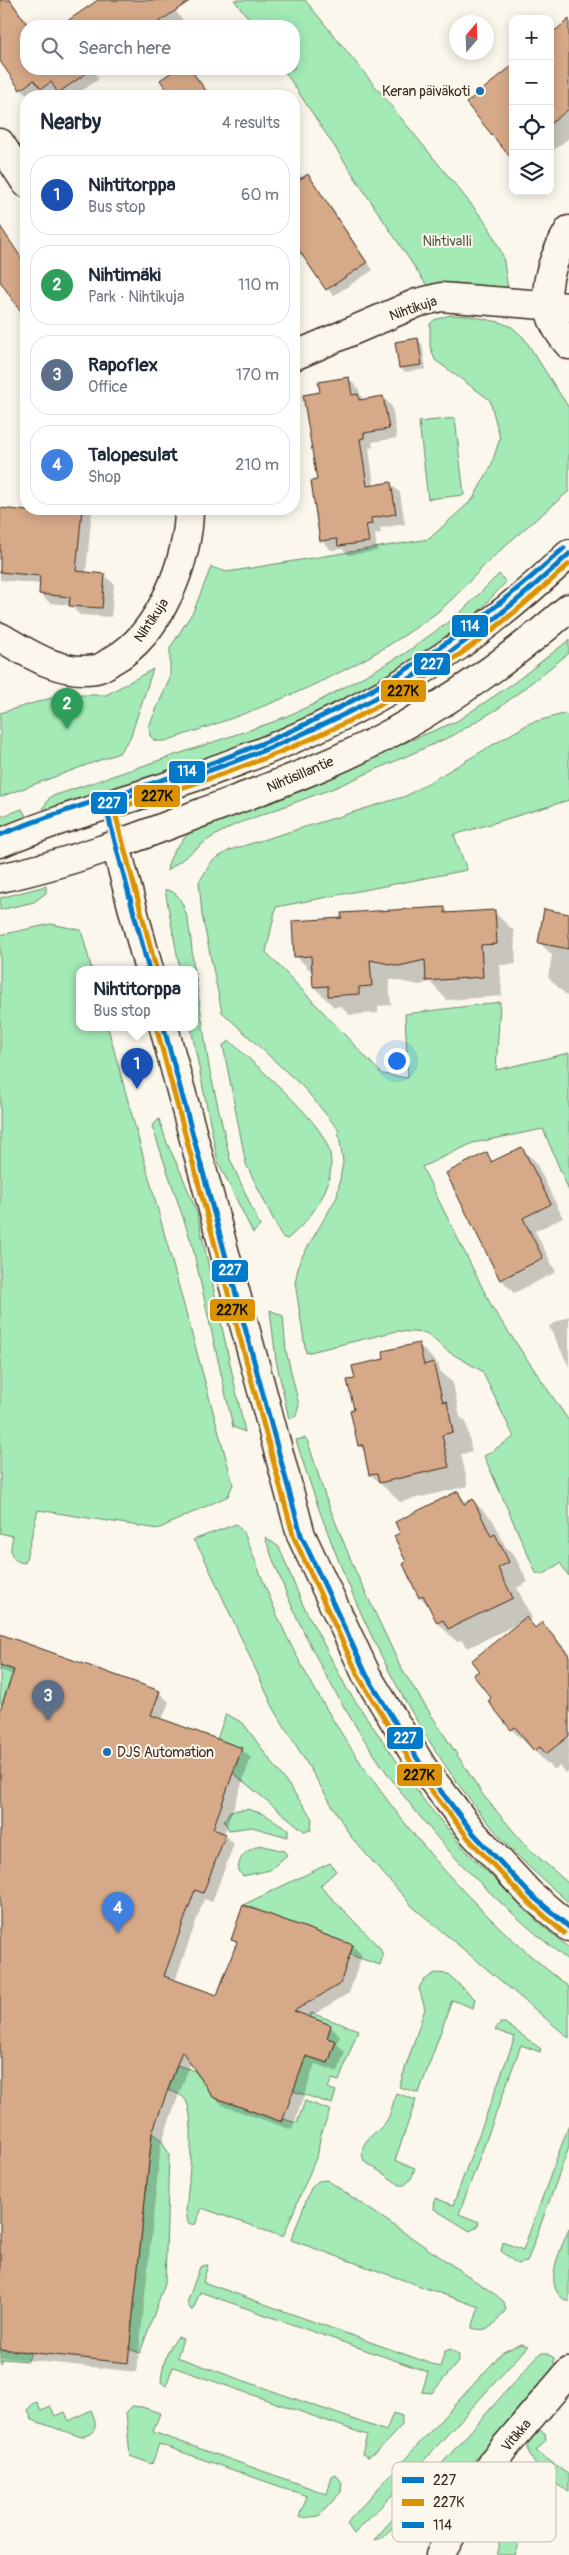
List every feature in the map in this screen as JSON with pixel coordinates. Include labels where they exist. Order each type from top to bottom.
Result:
[{"type":"street","points":[[0,143],[20,174]]},
{"type":"street","points":[[569,230],[548,275],[569,345]]},
{"type":"street","name":"Nihtikuja","points":[[300,353],[417,303],[441,298],[457,297],[558,307]]},
{"type":"street","name":"Nihtikuja","points":[[0,637],[47,663],[76,670],[98,669],[126,653],[142,638],[173,587],[189,527],[189,515]]},
{"type":"street","points":[[0,843],[37,827],[105,804],[171,785],[272,747],[376,698],[458,647],[526,594],[569,554]]},
{"type":"street","name":"Nihtisillantie","points":[[0,878],[32,871],[116,846],[319,767],[392,732],[474,681],[569,608]]},
{"type":"street","points":[[105,804],[148,966]]},
{"type":"street","points":[[165,1031],[301,1535],[367,1676],[423,1768],[474,1834],[530,1894],[569,1927]]},
{"type":"street","name":"Vitikka","points":[[492,2462],[569,2372]]},
{"type":"street","name":"Vitikka","points":[[440,2555],[447,2542]]},
{"type":"green space","name":"Nihtivalli","points":[[234,0],[305,0],[488,225],[503,256],[508,289],[445,283],[427,286],[300,95],[300,90],[297,90],[287,75],[300,75],[300,20],[250,20]]},
{"type":"green space","points":[[450,315],[470,316],[499,322],[512,327],[524,338],[569,408],[569,491],[501,549],[443,608],[404,636],[339,673],[305,689],[236,717],[165,741],[155,741],[150,736],[149,726],[170,678],[170,648],[194,610],[211,567],[227,572],[429,539],[473,499],[491,466],[500,438],[490,400],[435,360],[430,346],[430,324],[434,320]]},
{"type":"green space","points":[[455,418],[464,495],[428,499],[419,422]]},
{"type":"green space","points":[[499,574],[506,582],[477,613],[444,640],[345,701],[256,743],[48,811],[43,808],[50,797],[273,722],[312,705],[404,654],[458,615]]},
{"type":"green space","points":[[569,640],[569,653],[499,708],[452,736],[334,788],[234,825],[209,839],[167,871],[172,854],[190,832],[457,721],[515,682]]},
{"type":"green space","points":[[153,669],[130,738],[119,753],[0,797],[0,713],[61,695],[106,695]]},
{"type":"green space","points":[[563,714],[569,715],[569,800],[454,835],[467,870],[276,907],[266,952],[382,1074],[408,1078],[405,1014],[500,1002],[496,1070],[569,1053],[569,1191],[543,1129],[473,1143],[422,1167],[493,1309],[569,1421],[569,1576],[560,1563],[543,1575],[536,1573],[484,1456],[514,1437],[482,1371],[449,1352],[426,1333],[397,1331],[306,1353],[295,1282],[300,1260],[337,1197],[343,1162],[338,1129],[305,1089],[222,1012],[202,915],[199,882],[212,861],[230,850],[406,796],[530,723]]},
{"type":"green space","points":[[22,809],[27,818],[0,828],[0,817]]},
{"type":"green space","points":[[46,886],[46,893],[34,902],[0,910],[0,898]]},
{"type":"green space","points":[[165,890],[174,892],[180,899],[188,922],[194,966],[179,966]]},
{"type":"green space","points":[[51,924],[81,930],[91,966],[76,966],[76,1031],[109,1031],[233,1484],[228,1496],[158,1529],[38,1510],[25,1563],[19,1562],[13,1557],[11,1546],[13,1536],[0,1533],[0,935]]},
{"type":"green space","points":[[198,992],[209,1067],[230,1159],[260,1226],[253,1233],[218,1162],[192,1031],[198,1031]]},
{"type":"green space","points":[[230,1041],[307,1115],[325,1140],[330,1153],[331,1167],[323,1195],[307,1220],[287,1239],[282,1237],[246,1164],[223,1045]]},
{"type":"green space","points":[[159,1119],[167,1143],[197,1213],[245,1432],[233,1427],[192,1244],[152,1126]]},
{"type":"green space","points":[[270,1310],[283,1316],[286,1351],[299,1405],[296,1416],[289,1419],[276,1360]]},
{"type":"green space","points":[[305,1438],[308,1442],[325,1496],[354,1568],[401,1668],[483,1795],[526,1846],[569,1884],[569,1903],[522,1861],[478,1810],[443,1762],[412,1712],[383,1659],[357,1605],[334,1550],[296,1440]]},
{"type":"green space","points":[[236,1524],[245,1535],[295,1653],[350,1747],[381,1792],[414,1835],[488,1916],[527,1953],[569,1987],[569,2038],[413,1907],[351,1837],[273,1707],[202,1553],[193,1540]]},
{"type":"green space","points":[[265,1537],[279,1547],[302,1603],[347,1689],[425,1802],[467,1852],[539,1923],[569,1948],[569,1961],[519,1919],[471,1874],[414,1810],[388,1774],[363,1737],[317,1659],[297,1618]]},
{"type":"green space","points":[[0,1665],[14,1670],[2,1704],[0,1703]]},
{"type":"green space","points":[[226,1714],[243,1723],[312,1817],[311,1830],[304,1831],[233,1773],[242,1748],[217,1739]]},
{"type":"green space","points":[[247,1809],[264,1814],[288,1829],[288,1837],[252,1827],[229,1830],[224,1821],[230,1811]]},
{"type":"green space","points":[[260,1845],[284,1851],[287,1855],[270,1870],[243,1876],[238,1871],[242,1857],[248,1851]]},
{"type":"green space","points":[[330,1863],[336,1871],[320,1886],[380,1948],[383,1956],[380,1965],[350,1955],[353,1945],[243,1905]]},
{"type":"green space","points":[[435,1973],[448,1974],[475,1999],[473,2008],[452,2000],[419,2093],[399,2087],[425,2009],[419,1988],[423,1981]]},
{"type":"green space","points":[[311,2013],[358,2030],[339,2081],[332,2079],[328,2088],[336,2091],[332,2104],[293,2091],[306,2056],[328,2063],[336,2042],[327,2038],[331,2025],[310,2017]]},
{"type":"green space","points":[[500,2023],[505,2023],[541,2049],[540,2052],[521,2045],[459,2214],[479,2222],[477,2227],[470,2231],[434,2209],[435,2198],[453,2205],[515,2037],[495,2030]]},
{"type":"green space","points":[[177,2065],[195,2071],[213,2097],[282,2122],[284,2119],[297,2123],[305,2101],[330,2110],[320,2137],[318,2153],[283,2237],[202,2208],[195,2225],[188,2223],[186,2211],[191,2153],[189,2108],[185,2099],[179,2094],[168,2090]]},
{"type":"green space","points":[[396,2093],[416,2100],[395,2160],[415,2168],[411,2179],[405,2185],[400,2185],[364,2161],[362,2154],[368,2139],[387,2120]]},
{"type":"green space","points":[[569,2125],[569,2147],[527,2262],[517,2264],[501,2251],[503,2242],[523,2250]]},
{"type":"green space","points":[[152,2133],[162,2141],[169,2154],[165,2283],[140,2353],[129,2349]]},
{"type":"green space","points":[[327,2180],[496,2295],[504,2302],[506,2310],[496,2323],[484,2329],[472,2328],[479,2307],[291,2240],[311,2188],[318,2181]]},
{"type":"green space","points":[[569,2228],[569,2302],[560,2296],[555,2288],[554,2279],[555,2268]]},
{"type":"green space","points":[[208,2265],[203,2282],[440,2367],[445,2351],[451,2349],[459,2355],[458,2362],[432,2393],[422,2392],[428,2372],[200,2292],[193,2310],[191,2310],[187,2303],[200,2267]]},
{"type":"green space","points":[[178,2337],[183,2339],[177,2357],[386,2431],[393,2413],[402,2416],[402,2425],[377,2452],[368,2457],[362,2454],[367,2435],[173,2367],[166,2386],[161,2382],[164,2364],[171,2346]]},
{"type":"green space","points":[[521,2344],[528,2346],[422,2462],[402,2462],[503,2352]]},
{"type":"green space","points":[[0,2349],[31,2352],[28,2361],[2,2359],[0,2363]]},
{"type":"green space","points":[[540,2353],[546,2353],[554,2358],[554,2371],[473,2462],[443,2462]]},
{"type":"green space","points":[[37,2402],[41,2411],[51,2407],[55,2416],[65,2412],[69,2421],[91,2410],[95,2424],[94,2430],[81,2437],[32,2420],[28,2410],[32,2404]]},
{"type":"green space","points":[[132,2406],[160,2413],[153,2432],[327,2494],[332,2477],[336,2475],[342,2482],[341,2492],[319,2516],[301,2518],[299,2517],[307,2496],[159,2444],[152,2464],[130,2456],[126,2413]]},
{"type":"green space","points":[[539,2430],[545,2433],[546,2440],[536,2451],[551,2462],[534,2462],[528,2445],[530,2437]]},
{"type":"green space","points":[[556,2466],[569,2475],[569,2491],[556,2484]]},
{"type":"green space","points":[[392,2473],[392,2495],[354,2534],[347,2524]]},
{"type":"green space","points":[[392,2520],[392,2528],[382,2538],[374,2540]]},
{"type":"green space","points":[[499,2542],[519,2542],[514,2555],[497,2555]]},
{"type":"building","points":[[0,0],[10,0],[24,20],[20,20],[20,75],[84,75],[62,90],[56,90],[51,82],[41,89],[34,80],[20,90],[0,61]]},
{"type":"building","points":[[98,0],[191,0],[162,20],[69,20]]},
{"type":"building","points":[[569,19],[569,109],[554,121],[554,60],[554,32]]},
{"type":"building","points":[[509,68],[509,156],[466,103]]},
{"type":"building","points":[[167,75],[194,75],[206,90],[167,90],[160,80]]},
{"type":"building","points":[[308,174],[367,263],[326,290],[300,252],[300,179]]},
{"type":"building","points":[[0,226],[20,256],[20,311],[0,281]]},
{"type":"building","points":[[418,338],[422,365],[399,368],[395,342]]},
{"type":"building","points":[[349,377],[352,395],[358,394],[359,400],[383,396],[389,429],[364,433],[364,438],[360,439],[367,486],[391,482],[396,514],[371,518],[372,524],[366,525],[369,542],[338,546],[337,539],[320,541],[311,481],[317,480],[303,395],[320,392],[318,382]]},
{"type":"building","points":[[0,508],[20,510],[20,515],[81,515],[76,571],[105,574],[102,608],[69,606],[70,597],[39,594],[40,576],[0,572]]},
{"type":"building","points":[[445,907],[445,913],[495,910],[497,944],[481,945],[483,977],[426,981],[425,960],[399,966],[370,960],[372,986],[359,987],[359,994],[328,996],[328,986],[313,987],[311,956],[294,957],[292,921],[342,918],[341,913]]},
{"type":"building","points":[[544,909],[569,914],[569,949],[538,943]]},
{"type":"building","points":[[522,1147],[551,1204],[523,1218],[543,1258],[500,1280],[446,1173],[487,1152],[491,1162]]},
{"type":"building","points":[[419,1343],[424,1365],[433,1362],[443,1402],[447,1401],[453,1432],[442,1435],[449,1467],[379,1483],[377,1474],[369,1475],[363,1445],[358,1446],[350,1410],[354,1409],[347,1380],[355,1379],[352,1366],[384,1359],[383,1351]]},
{"type":"building","points":[[458,1491],[464,1504],[473,1499],[491,1536],[495,1534],[509,1562],[498,1568],[513,1598],[448,1629],[443,1620],[437,1623],[423,1595],[419,1598],[403,1564],[406,1562],[394,1536],[400,1533],[395,1522]]},
{"type":"building","points":[[526,1617],[535,1628],[542,1622],[569,1656],[569,1736],[546,1754],[540,1747],[534,1751],[515,1727],[511,1730],[488,1701],[491,1698],[473,1675],[479,1671],[471,1661]]},
{"type":"building","points":[[0,1634],[160,1691],[151,1715],[242,1748],[213,1829],[226,1834],[203,1893],[195,1890],[164,1976],[217,1995],[237,1942],[231,1940],[243,1905],[353,1945],[340,1984],[294,2011],[331,2025],[327,2038],[336,2041],[328,2063],[306,2056],[282,2122],[213,2097],[182,2051],[152,2133],[128,2363],[0,2349],[0,1710],[14,1670],[0,1665]]},
{"type":"transit line","name":"114","points":[[0,835],[55,814],[222,759],[316,719],[361,696],[445,644],[486,614],[564,548]]},
{"type":"transit line","name":"227","points":[[148,966],[105,804],[230,763],[312,730],[352,711],[428,667],[483,628],[569,554]]},
{"type":"transit line","name":"227K","points":[[155,966],[114,809],[197,783],[279,753],[358,717],[396,696],[469,648],[520,608],[569,564]]},
{"type":"transit line","name":"227K","points":[[157,1031],[294,1538],[360,1679],[417,1772],[469,1839],[525,1899],[564,1933]]},
{"type":"transit line","name":"227","points":[[165,1031],[301,1535],[367,1676],[423,1768],[474,1834],[530,1894],[569,1927]]},
{"type":"place","name":"Keran päiväkoti","points":[[480,91]]},
{"type":"place","name":"Nihtimäki","points":[[67,729]]},
{"type":"place","name":"Nihtitorppa","points":[[137,1089]]},
{"type":"place","name":"Rapoflex","points":[[48,1721]]},
{"type":"place","name":"DJS Automation","points":[[107,1752]]},
{"type":"place","name":"Talopesulat","points":[[118,1933]]}]
